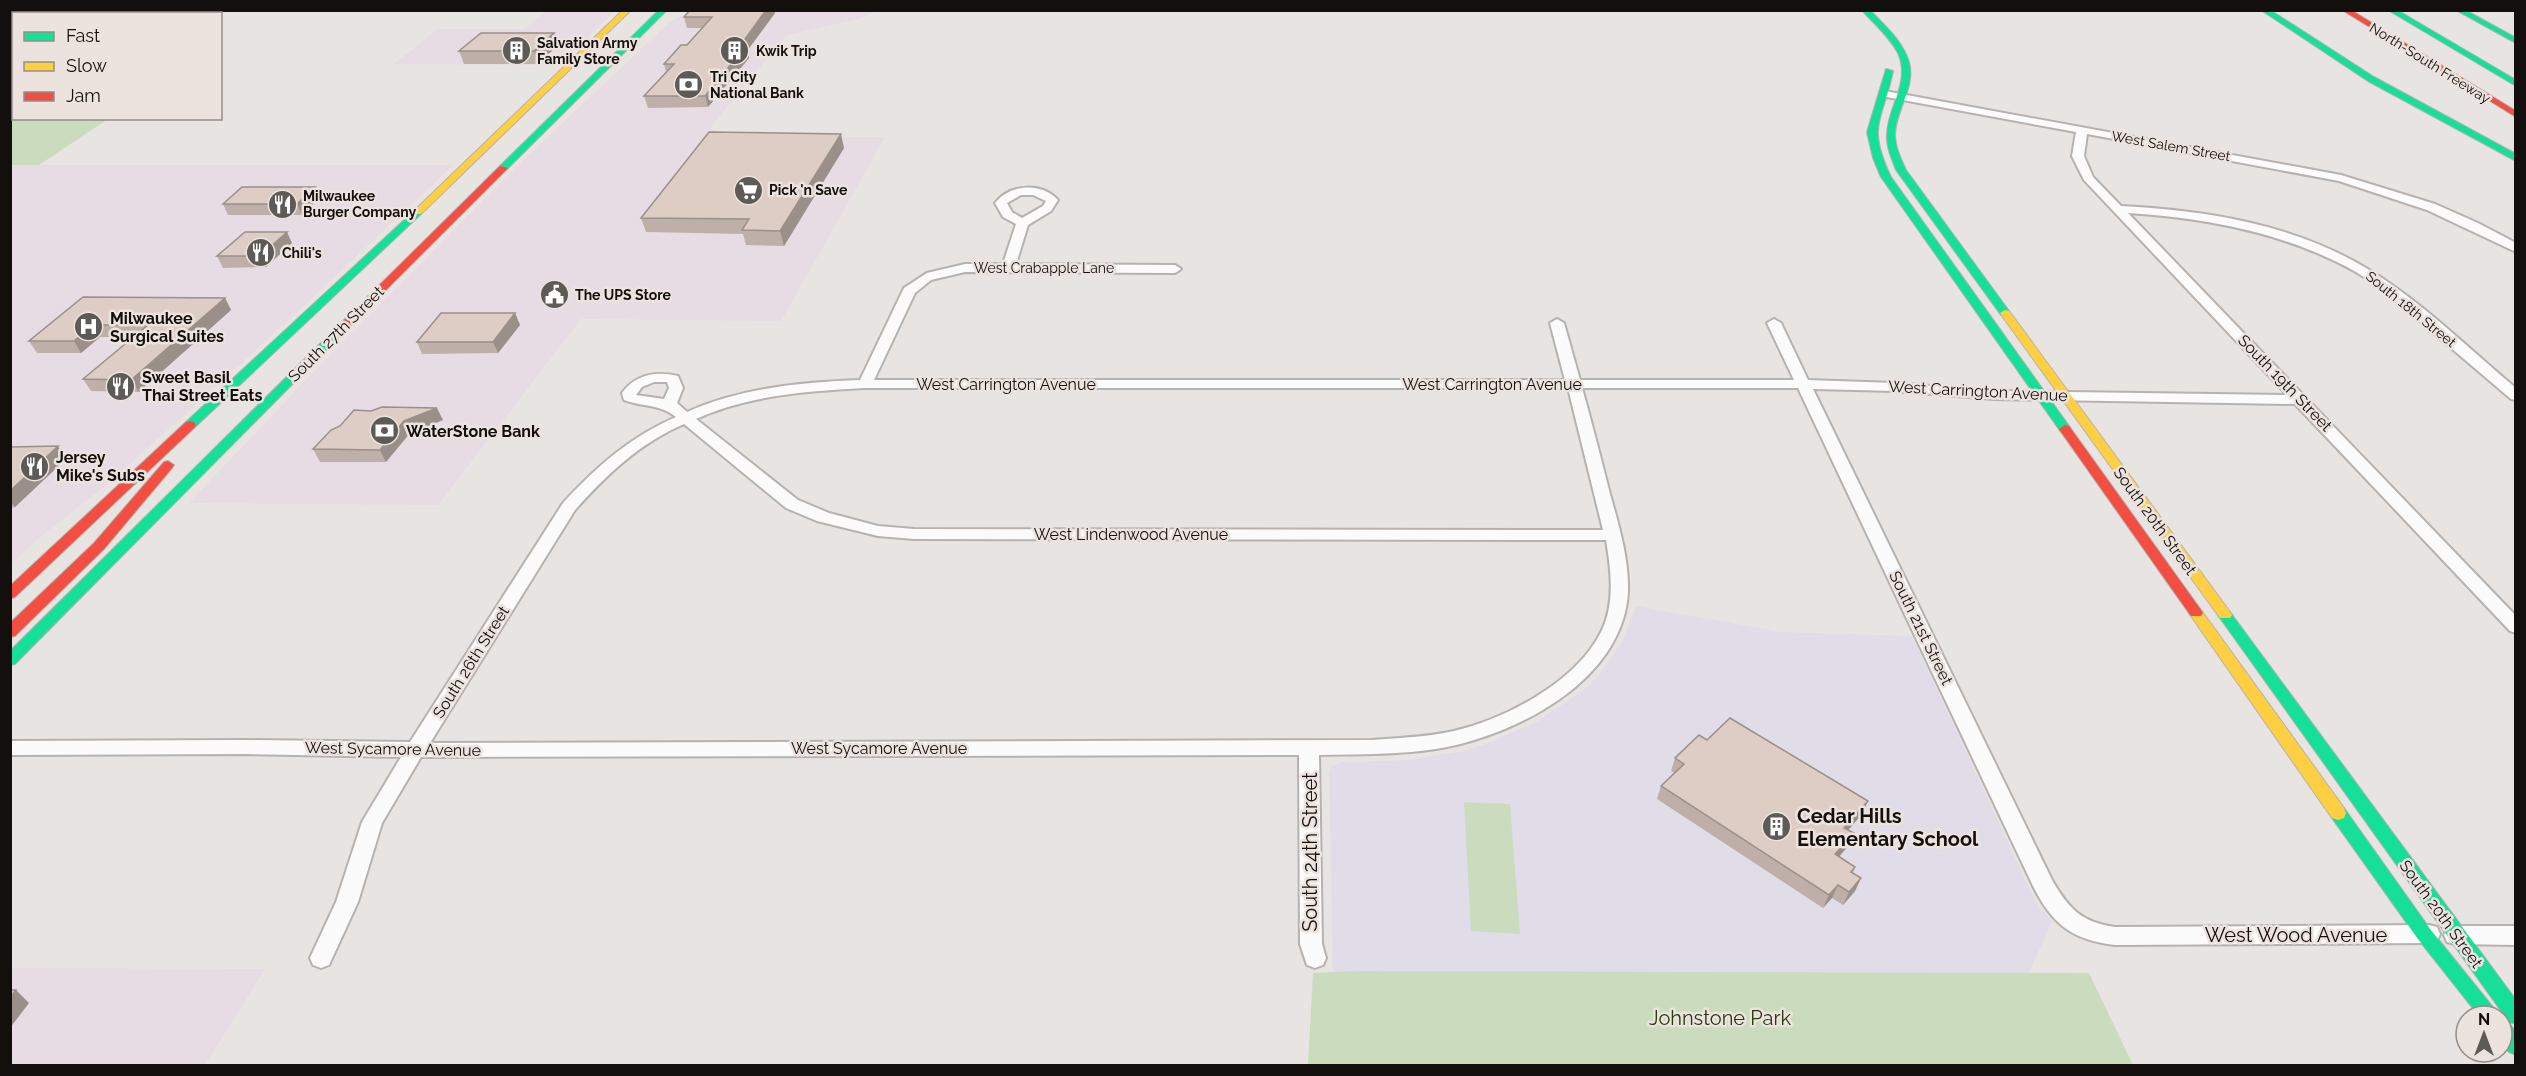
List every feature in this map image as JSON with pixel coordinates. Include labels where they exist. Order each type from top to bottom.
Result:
[{"type":"main road","points":[[550,122],[596,58],[645,10]]},
{"type":"main road","name":"South 20th Street","points":[[1865,10],[1897,48],[1905,63],[1904,87],[1891,122],[1889,138],[1893,156],[1900,170],[2516,1016]]},
{"type":"main road","name":"North-South Freeway","points":[[2345,10],[2516,115]]},
{"type":"main road","name":"North-South Freeway","points":[[2391,10],[2516,84]]},
{"type":"main road","points":[[2459,10],[2516,41]]},
{"type":"main road","points":[[2489,10],[2486,12],[2486,19],[2501,33]]},
{"type":"main road","name":"South 27th Street","points":[[10,594],[449,183],[626,11]]},
{"type":"main road","points":[[2259,12],[2301,35],[2371,80],[2516,158]]},
{"type":"main road","name":"South 27th Street","points":[[10,660],[487,183],[593,82],[634,55],[666,23],[671,13]]},
{"type":"main road","points":[[1850,13],[1868,32]]},
{"type":"main road","name":"South 20th Street","points":[[1884,54],[1890,65],[1885,94],[1874,116],[1871,130],[1877,162],[1945,262],[2424,934],[2481,1004]]},
{"type":"main road","points":[[487,183],[479,180],[481,171],[539,113],[564,81],[566,69]]},
{"type":"main road","points":[[412,257],[411,245],[424,226],[461,187],[458,184],[449,183]]},
{"type":"main road","points":[[10,632],[99,546],[179,452],[195,422]]},
{"type":"main road","points":[[50,537],[144,468]]},
{"type":"street","name":"West Salem Street","points":[[1885,94],[2330,176],[2391,193],[2452,215],[2516,248]]},
{"type":"street","name":"South 19th Street","points":[[2082,130],[2078,150],[2080,164],[2088,178],[2516,627]]},
{"type":"street","name":"South 18th Street","points":[[2119,209],[2176,213],[2241,226],[2290,239],[2337,257],[2373,276],[2390,289],[2516,396]]},
{"type":"street","points":[[1009,267],[1022,223]]},
{"type":"street","name":"West Crabapple Lane","points":[[865,384],[903,300],[916,284],[927,277],[951,270],[1009,267],[1175,269]]},
{"type":"street","name":"West Sycamore Avenue","points":[[10,748],[244,747],[414,750],[1372,747],[1426,743],[1466,736],[1494,726],[1539,704],[1563,687],[1600,650],[1615,621],[1620,575],[1612,535],[1557,323]]},
{"type":"street","name":"South 21st Street","points":[[1774,323],[2044,886],[2063,914],[2077,927]]},
{"type":"street","name":"West Carrington Avenue","points":[[686,416],[782,389],[800,386],[865,384],[1804,384],[2041,396],[2302,400]]},
{"type":"street","name":"West Lindenwood Avenue","points":[[669,404],[792,504],[823,517],[878,531],[914,534],[1612,535]]},
{"type":"street","name":"South 26th Street","points":[[321,958],[347,902],[372,822],[414,750],[582,490],[625,450],[686,416]]},
{"type":"street","name":"South 24th Street","points":[[1309,746],[1311,944],[1315,958]]},
{"type":"street","name":"West Wood Avenue","points":[[2077,927],[2096,934],[2115,936],[2424,934],[2516,936]]},
{"type":"shaded area","points":[[690,10],[876,11],[859,19],[786,35],[710,128],[718,134],[740,137],[885,137],[781,321],[581,319],[438,505],[189,503],[328,357],[516,167],[668,24]]},
{"type":"shaded area","points":[[546,11],[615,11],[558,65],[394,64],[438,29],[525,29]]},
{"type":"shaded area","points":[[11,165],[453,165],[291,318],[110,482],[40,537],[11,564]]},
{"type":"shaded area","points":[[1636,606],[1781,632],[1912,636],[2033,896],[2052,921],[2029,973],[1333,972],[1329,773],[1331,767],[1342,762],[1408,760],[1464,751],[1491,742],[1538,721],[1585,689],[1599,675],[1623,640]]},
{"type":"shaded area","points":[[11,968],[265,969],[205,1065],[11,1066]]},
{"type":"green space","points":[[11,103],[12,120],[106,120],[39,165],[11,165]]},
{"type":"green space","points":[[1464,802],[1510,804],[1520,934],[1471,931]]},
{"type":"green space","name":"Johnstone Park","points":[[1356,971],[2089,973],[2133,1065],[1308,1065],[1313,973]]},
{"type":"building","points":[[690,10],[766,10],[740,46],[746,46],[705,96],[644,96],[674,64],[664,64],[681,45],[687,45],[712,17],[684,17]]},
{"type":"building","points":[[481,33],[554,33],[534,51],[459,51]]},
{"type":"building","name":"Pick 'n Save","points":[[709,132],[841,134],[780,231],[742,230],[749,219],[641,218]]},
{"type":"building","points":[[242,187],[315,187],[297,204],[223,204]]},
{"type":"building","points":[[245,232],[287,232],[260,256],[217,256]]},
{"type":"building","points":[[83,297],[225,298],[131,380],[83,379],[148,325],[93,325],[74,341],[29,341]]},
{"type":"building","points":[[441,313],[515,313],[493,342],[417,342]]},
{"type":"building","points":[[382,407],[437,408],[404,421],[380,450],[313,449],[331,430],[340,426],[354,410],[371,411]]},
{"type":"building","points":[[58,446],[10,491],[10,447]]},
{"type":"building","name":"Cedar Hills Elementary School","points":[[1730,718],[1868,801],[1844,828],[1854,833],[1835,854],[1855,867],[1851,872],[1861,878],[1849,892],[1838,885],[1829,895],[1661,786],[1684,764],[1675,758],[1699,735],[1707,740]]},
{"type":"traffic: fast","points":[[503,168],[664,10]]},
{"type":"traffic: fast","points":[[1865,10],[1893,40],[1905,62],[1906,81],[1891,134],[1893,148],[1901,170],[2005,313]]},
{"type":"traffic: fast","points":[[2264,10],[2371,79],[2516,158]]},
{"type":"traffic: fast","points":[[2391,10],[2516,84]]},
{"type":"traffic: fast","points":[[2459,10],[2516,41]]},
{"type":"traffic: fast","points":[[1889,71],[1872,132],[1877,158],[1886,177],[2065,429]]},
{"type":"traffic: fast","points":[[190,425],[418,212]]},
{"type":"traffic: fast","points":[[10,660],[344,326]]},
{"type":"traffic: fast","points":[[2225,615],[2516,1016]]},
{"type":"traffic: fast","points":[[2338,813],[2424,934],[2481,1004]]},
{"type":"traffic: slow","points":[[418,212],[628,10]]},
{"type":"traffic: slow","points":[[2005,313],[2225,615]]},
{"type":"traffic: slow","points":[[2196,613],[2338,813]]},
{"type":"traffic: jam","points":[[2345,10],[2516,115]]},
{"type":"traffic: jam","points":[[344,326],[503,168]]},
{"type":"traffic: jam","points":[[10,594],[190,425]]},
{"type":"traffic: jam","points":[[2065,429],[2196,613]]},
{"type":"traffic: jam","points":[[10,632],[99,546],[168,465]]},
{"type":"place","name":"Salvation Army Family Store","points":[[516,51]]},
{"type":"place","name":"Kwik Trip","points":[[735,51]]},
{"type":"place","name":"Tri City National Bank","points":[[689,85]]},
{"type":"place","name":"Pick 'n Save","points":[[748,190]]},
{"type":"place","name":"Milwaukee Burger Company","points":[[282,204]]},
{"type":"place","name":"Chili's","points":[[261,253]]},
{"type":"place","name":"The UPS Store","points":[[554,295]]},
{"type":"place","name":"Milwaukee Surgical Suites","points":[[89,327]]},
{"type":"place","name":"Sweet Basil Thai Street Eats","points":[[121,386]]},
{"type":"place","name":"WaterStone Bank","points":[[385,431]]},
{"type":"place","name":"Jersey Mike's Subs","points":[[35,466]]},
{"type":"place","name":"Cedar Hills Elementary School","points":[[1776,827]]}]
